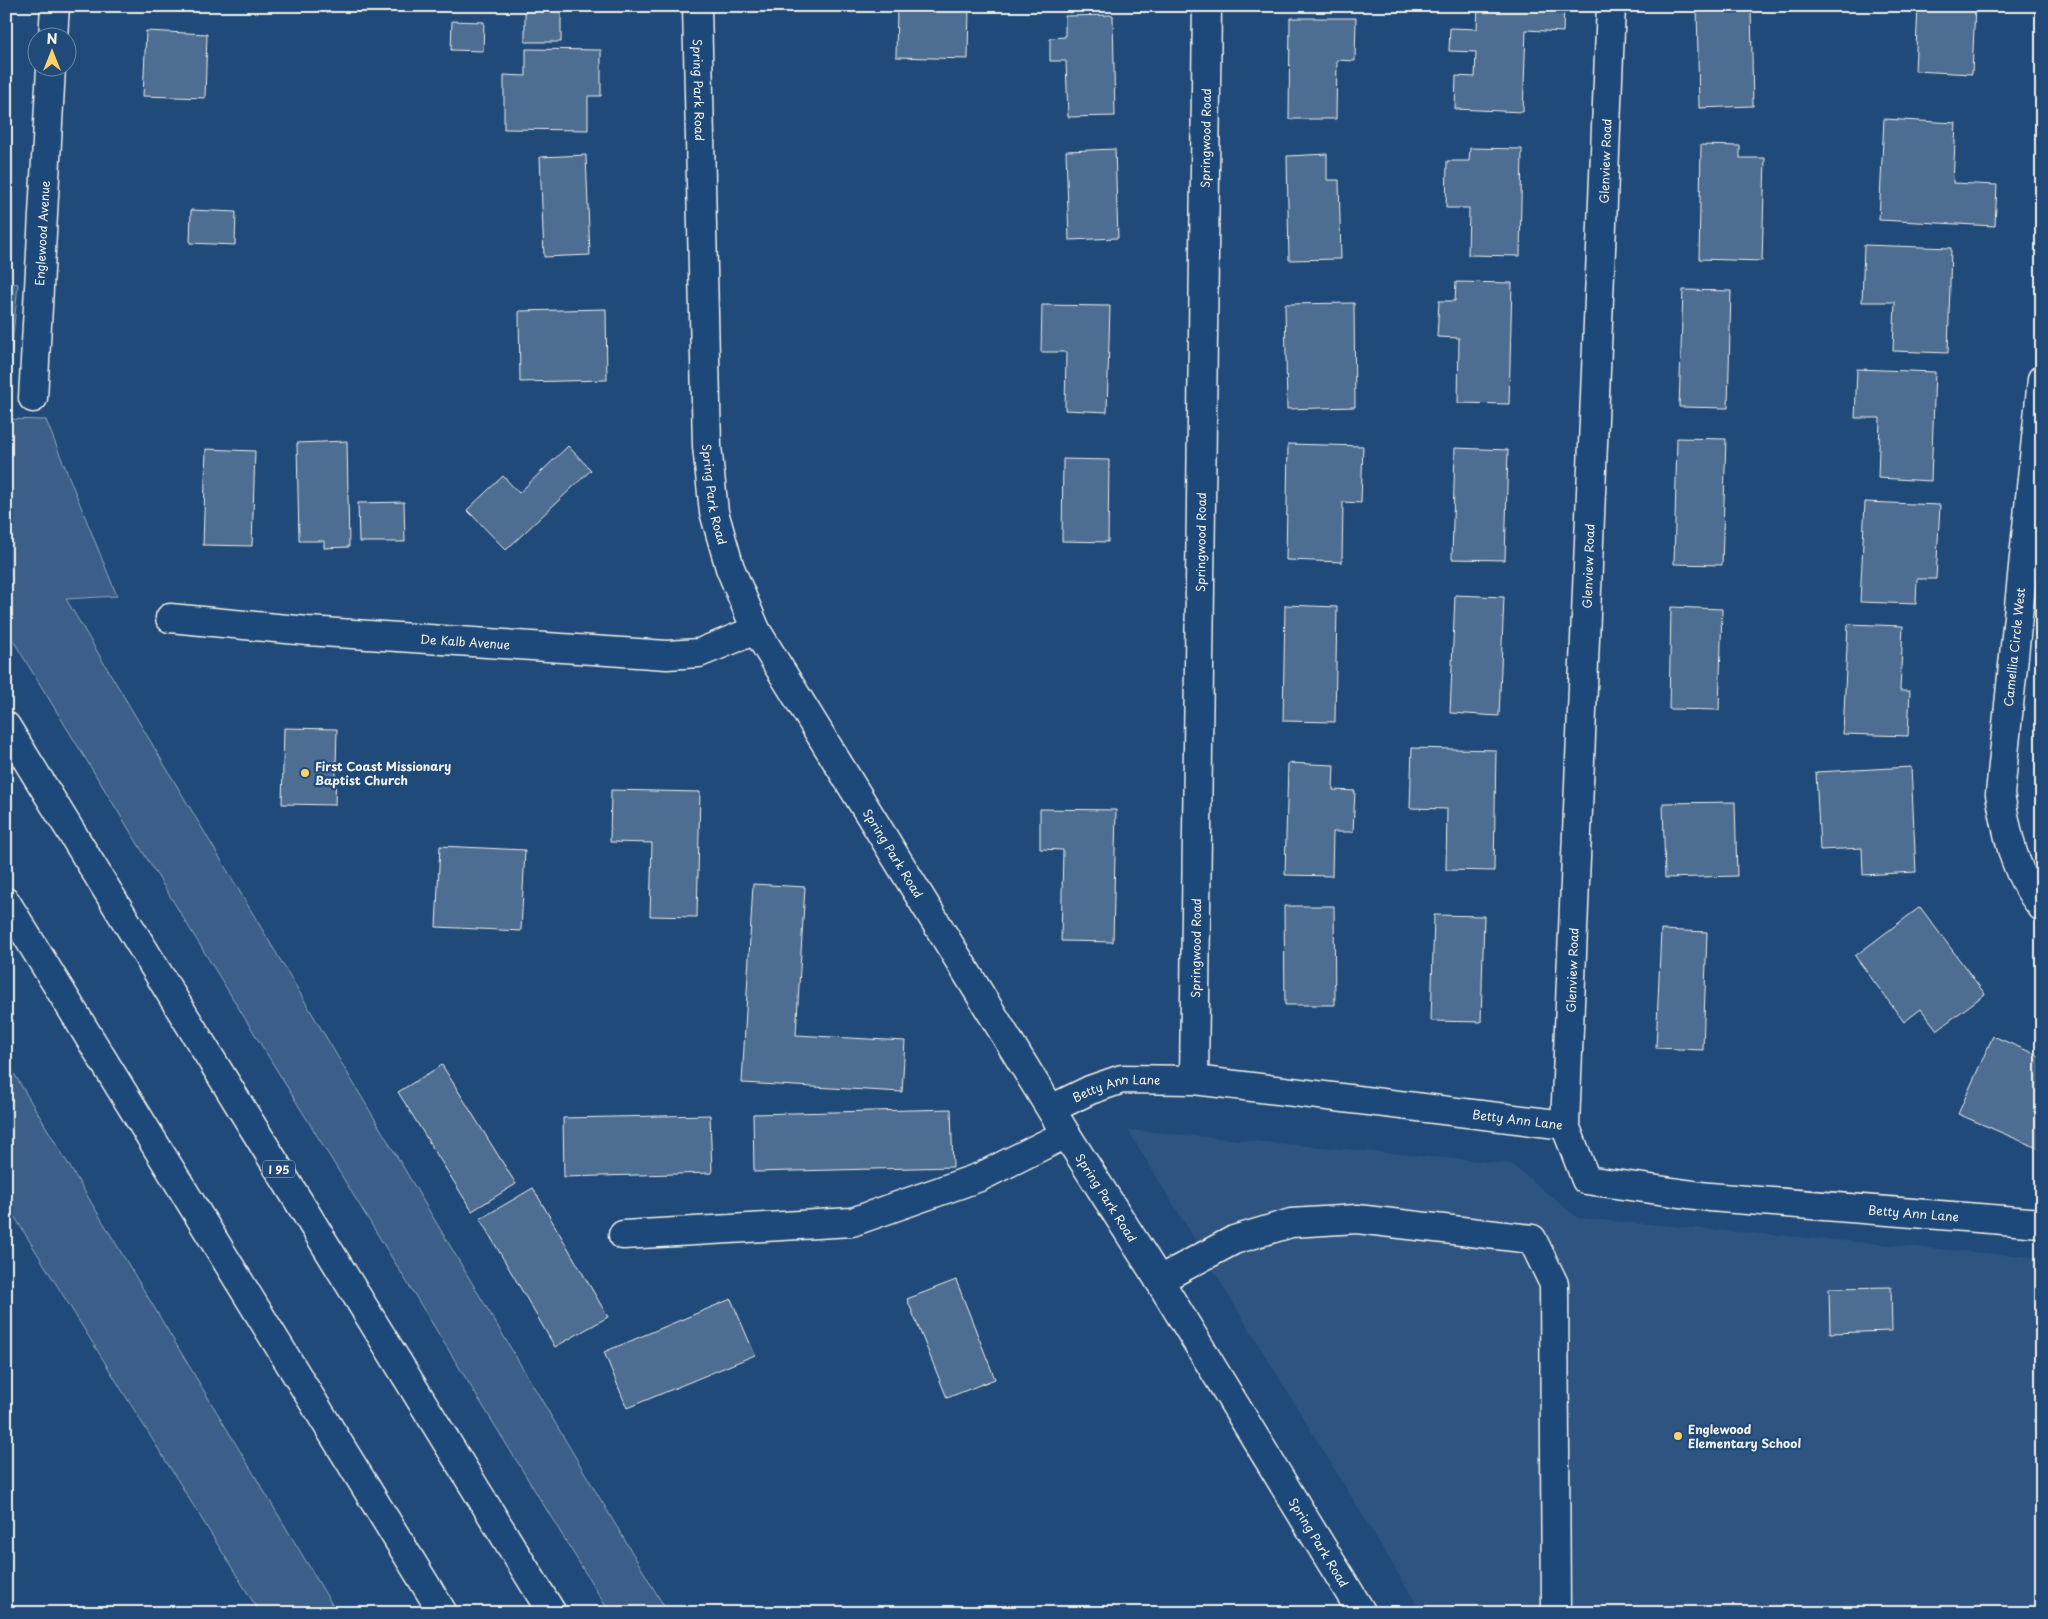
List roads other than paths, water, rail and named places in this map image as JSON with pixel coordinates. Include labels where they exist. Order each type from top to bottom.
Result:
[{"type":"main road","points":[[54,28],[55,6]]},
{"type":"main road","name":"Spring Park Road","points":[[698,6],[707,446],[714,512],[730,568],[756,630],[1066,1134],[1159,1280],[1362,1613]]},
{"type":"main road","name":"Springwood Road","points":[[1194,1080],[1207,6]]},
{"type":"main road","name":"Glenview Road","points":[[1566,1125],[1611,6]]},
{"type":"main road","name":"Englewood Avenue","points":[[33,398],[50,78]]},
{"type":"main road","name":"Camellia Circle West","points":[[2042,379],[2036,479],[2000,794],[2011,851],[2032,895],[2042,907]]},
{"type":"main road","name":"De Kalb Avenue","points":[[170,618],[318,631],[667,655],[699,653],[756,630]]},
{"type":"main road","name":"I 95","points":[[6,726],[552,1613]]},
{"type":"main road","points":[[6,902],[443,1613]]},
{"type":"main road","name":"Betty Ann Lane","points":[[1052,1109],[1090,1090],[1122,1078],[1194,1080],[1566,1125],[1586,1180],[1710,1197],[2042,1223]]},
{"type":"main road","points":[[623,1235],[852,1222],[980,1177],[1066,1134]]},
{"type":"main road","points":[[1159,1280],[1234,1240],[1291,1223],[1357,1218],[1532,1239],[1554,1284],[1556,1613]]},
{"type":"place","name":"First Coast Missionary Baptist Church","points":[[305,773]]},
{"type":"place","name":"Englewood Elementary School","points":[[1678,1436]]}]
